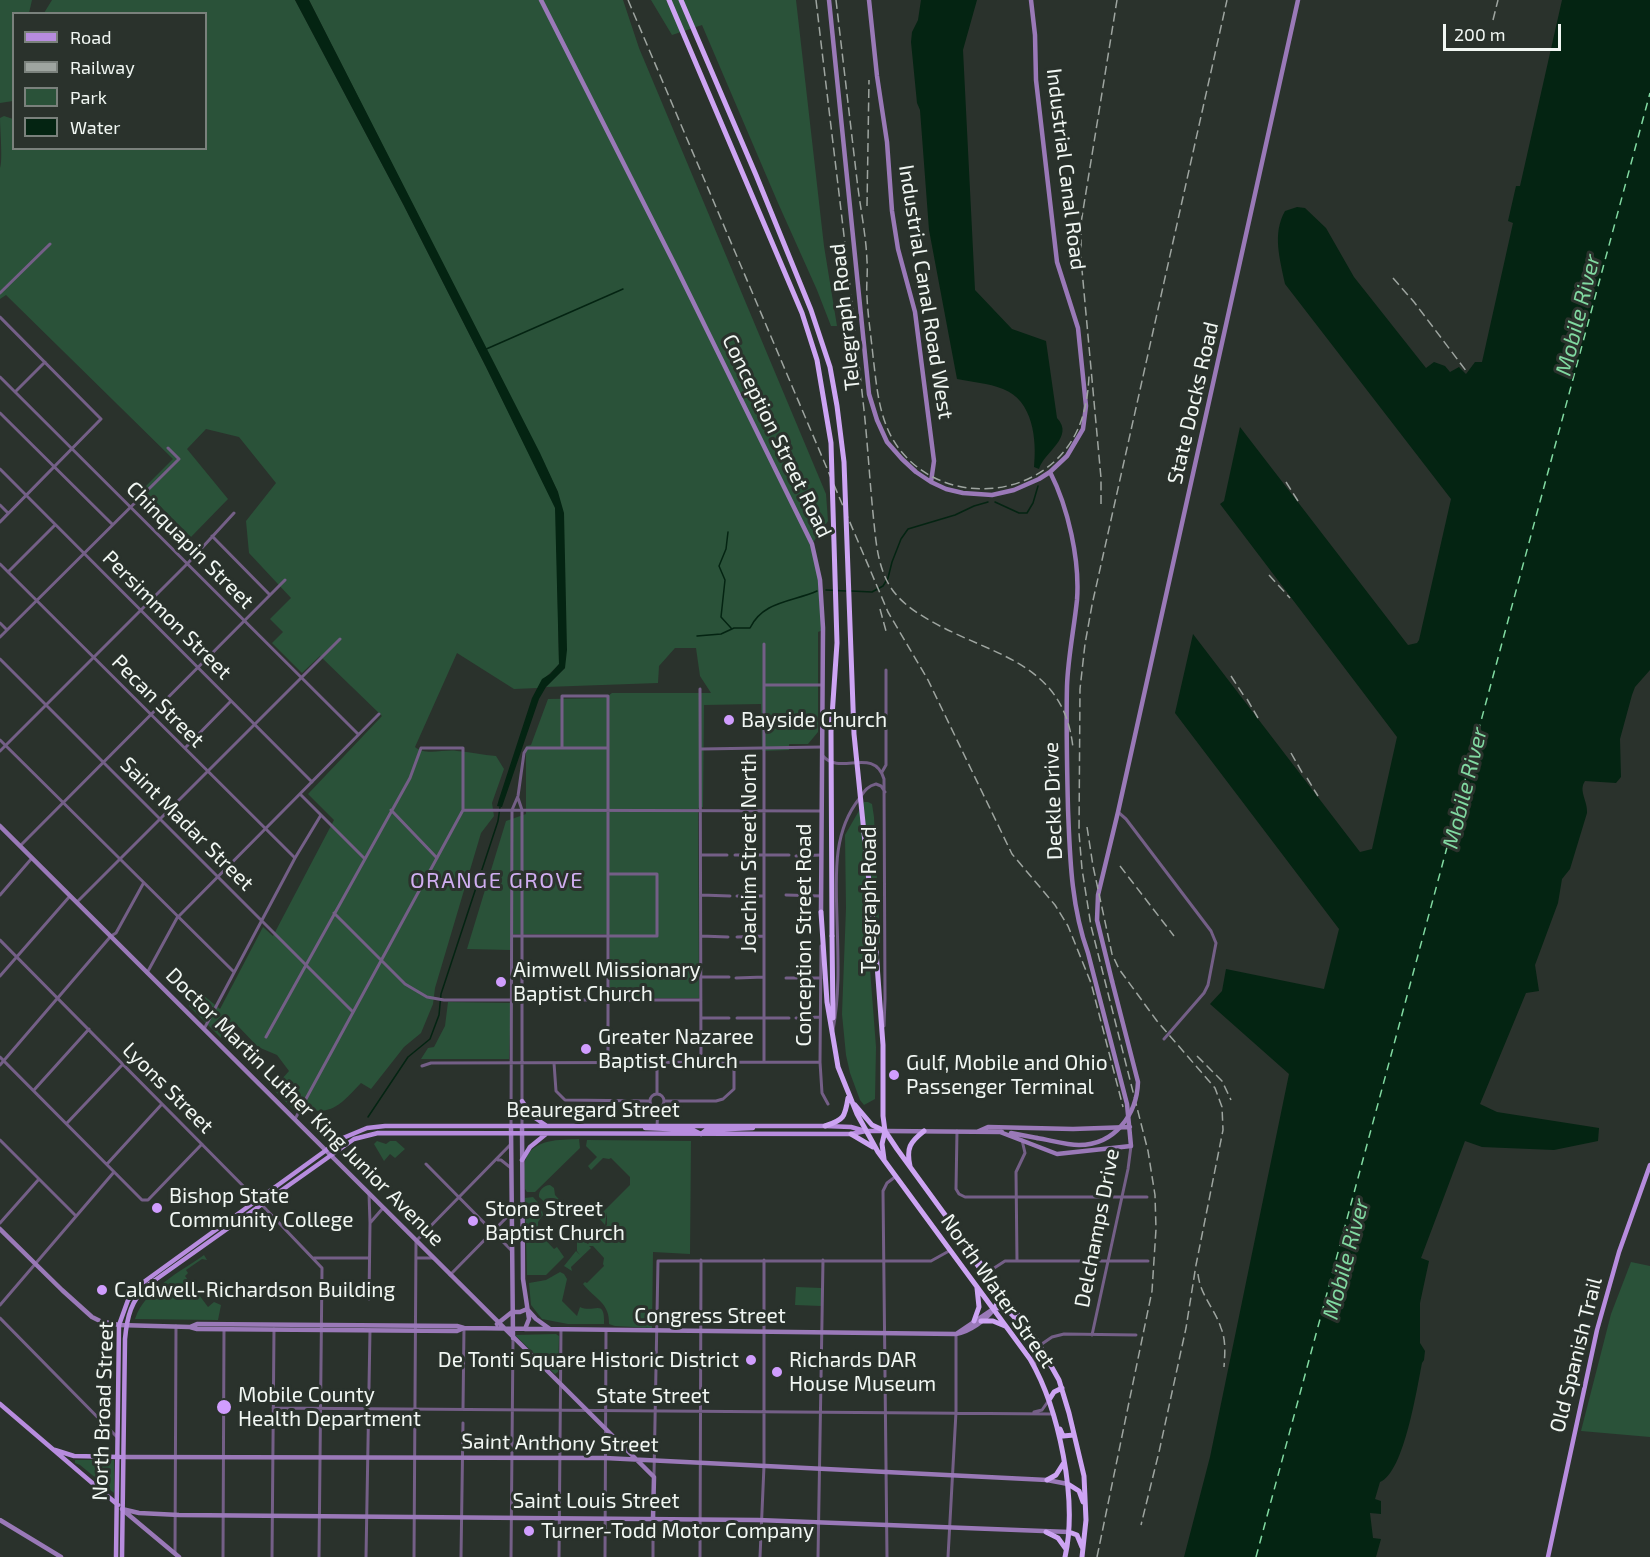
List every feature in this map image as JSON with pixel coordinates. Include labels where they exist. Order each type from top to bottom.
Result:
[{"type":"highway","points":[[669,0],[802,313],[817,360],[825,400],[831,443],[837,643],[831,731],[833,1032]]},
{"type":"highway","points":[[681,0],[807,299],[830,367],[844,462],[854,734],[883,1045]]},
{"type":"highway","points":[[821,912],[827,1002],[838,1067],[849,1096],[865,1119],[885,1131]]},
{"type":"highway","name":"Telegraph Road","points":[[883,1045],[885,1131],[882,1144],[885,1160]]},
{"type":"highway","points":[[825,1126],[838,1122],[844,1117],[849,1096]]},
{"type":"highway","name":"North Water Street","points":[[849,1096],[878,1152],[1036,1370],[1053,1414],[1068,1484],[1069,1532],[1066,1554]]},
{"type":"highway","name":"North Water Street","points":[[885,1131],[1040,1345],[1062,1388],[1084,1476],[1086,1520],[1082,1554]]},
{"type":"highway","points":[[910,1167],[908,1148],[911,1142],[924,1131]]},
{"type":"highway","points":[[851,1134],[878,1152]]},
{"type":"highway","points":[[967,1245],[973,1260],[996,1293],[998,1302],[994,1309]]},
{"type":"highway","points":[[974,1321],[980,1307],[977,1286]]},
{"type":"highway","points":[[994,1309],[1001,1307],[1009,1310],[1023,1328],[1035,1338]]},
{"type":"highway","points":[[981,1321],[993,1321],[1007,1328]]},
{"type":"highway","points":[[1049,1400],[1054,1392],[1062,1388]]},
{"type":"highway","points":[[1053,1414],[1058,1420],[1061,1435],[1074,1435]]},
{"type":"highway","points":[[1047,1480],[1056,1475],[1064,1462]]},
{"type":"highway","points":[[1068,1484],[1079,1491],[1086,1512]]},
{"type":"highway","points":[[1069,1532],[1081,1529],[1086,1520]]},
{"type":"highway","points":[[1046,1532],[1058,1538],[1066,1554]]},
{"type":"highway","points":[[1069,1532],[1080,1538],[1082,1554]]},
{"type":"main road","points":[[522,1101],[532,1116],[547,1126]]},
{"type":"main road","name":"Beauregard Street","points":[[328,1152],[353,1132],[385,1126],[851,1126],[866,1131]]},
{"type":"main road","points":[[633,1126],[652,1130],[693,1130],[701,1134],[706,1130],[744,1130],[762,1126]]},
{"type":"main road","name":"Beauregard Street","points":[[328,1152],[354,1139],[378,1132],[851,1134],[885,1131]]},
{"type":"main road","points":[[522,1160],[530,1147],[546,1134]]},
{"type":"main road","name":"North Broad Street","points":[[116,1557],[116,1504],[126,1325],[130,1310],[141,1291],[328,1152]]},
{"type":"main road","name":"Old Spanish Trail","points":[[1548,1557],[1597,1330],[1620,1252],[1650,1165]]},
{"type":"main road","name":"North Broad Street","points":[[122,1557],[120,1457],[117,1437],[119,1326],[128,1300],[141,1284],[259,1202]]},
{"type":"main road","points":[[0,1404],[122,1509]]},
{"type":"main road","name":"Saint Anthony Street","points":[[51,1449],[74,1456],[120,1457]]},
{"type":"street","name":"Conception Street Road","points":[[541,0],[692,299],[812,544],[820,580],[823,628],[820,1062],[822,1093],[828,1104]]},
{"type":"street","name":"Telegraph Road","points":[[829,0],[869,394],[886,442],[916,472],[946,489],[963,493],[992,495],[1014,490],[1050,472]]},
{"type":"street","name":"Industrial Canal Road West","points":[[868,0],[887,142],[892,211],[898,249],[915,312],[934,461],[932,482]]},
{"type":"street","name":"Industrial Canal Road","points":[[1031,0],[1035,35],[1036,80],[1057,262],[1077,319],[1086,402],[1083,429],[1067,456],[1050,472]]},
{"type":"street","name":"State Docks Road","points":[[1112,981],[1097,920],[1098,895],[1298,0]]},
{"type":"street","points":[[0,293],[50,244]]},
{"type":"street","points":[[0,317],[102,419],[0,522]]},
{"type":"street","points":[[15,392],[45,362]]},
{"type":"street","name":"Chinquapin Street","points":[[0,377],[358,734]]},
{"type":"street","points":[[0,413],[112,524]]},
{"type":"street","points":[[0,637],[179,459],[168,448]]},
{"type":"street","name":"Persimmon Street","points":[[0,469],[312,782]]},
{"type":"street","name":"Deckle Drive","points":[[1050,472],[1062,498],[1076,567],[1077,598],[1067,685],[1068,797],[1074,904],[1118,1069],[1130,1127]]},
{"type":"street","points":[[0,505],[8,513]]},
{"type":"street","points":[[0,751],[188,563],[234,513]]},
{"type":"street","points":[[8,572],[55,525]]},
{"type":"street","points":[[212,536],[270,595]]},
{"type":"street","name":"Pecan Street","points":[[0,564],[295,858]]},
{"type":"street","points":[[20,846],[285,580]]},
{"type":"street","points":[[0,623],[7,630]]},
{"type":"street","points":[[77,902],[340,639]]},
{"type":"street","name":"Joachim Street North","points":[[764,644],[764,1062]]},
{"type":"street","name":"Saint Madar Street","points":[[0,658],[353,1012]]},
{"type":"street","name":"Telegraph Road","points":[[883,1045],[886,793],[882,772],[886,765],[886,670]]},
{"type":"street","points":[[764,685],[822,685]]},
{"type":"street","points":[[700,689],[701,1062]]},
{"type":"street","points":[[562,748],[562,696],[608,696],[608,1062]]},
{"type":"street","points":[[185,748],[231,701]]},
{"type":"street","points":[[147,973],[177,918],[379,714]]},
{"type":"street","points":[[0,741],[234,972]]},
{"type":"street","points":[[701,749],[822,747]]},
{"type":"street","points":[[266,1037],[410,778],[420,748],[463,748],[463,810],[295,1119]]},
{"type":"street","points":[[511,1557],[512,810],[518,796],[526,748],[608,748]]},
{"type":"street","points":[[822,754],[827,760],[837,763],[870,763],[882,772]]},
{"type":"street","points":[[822,782],[828,769],[837,763]]},
{"type":"street","points":[[833,1032],[837,1007],[836,867],[840,836],[847,816],[870,785],[878,785],[886,793]]},
{"type":"street","points":[[300,794],[364,858]]},
{"type":"street","points":[[518,796],[522,810],[523,1279],[529,1319],[525,1329]]},
{"type":"street","points":[[391,810],[437,858]]},
{"type":"street","points":[[463,810],[822,811]]},
{"type":"street","points":[[1118,812],[1126,819],[1211,931],[1216,944],[1208,985],[1204,993],[1164,1039]]},
{"type":"street","points":[[204,1029],[295,858],[321,815]]},
{"type":"street","name":"Doctor Martin Luther King Junior Avenue","points":[[1,829],[70,895],[654,1478]]},
{"type":"street","points":[[701,855],[728,855]]},
{"type":"street","points":[[735,855],[789,855]]},
{"type":"street","points":[[796,856],[821,855]]},
{"type":"street","points":[[0,895],[32,858]]},
{"type":"street","points":[[513,936],[657,936],[657,874],[609,874]]},
{"type":"street","points":[[0,1065],[116,933],[143,884]]},
{"type":"street","points":[[0,976],[70,895]]},
{"type":"street","points":[[701,895],[730,896]]},
{"type":"street","points":[[736,896],[763,896]]},
{"type":"street","points":[[786,896],[821,896]]},
{"type":"street","points":[[334,913],[411,989],[427,997],[444,1000],[701,1000]]},
{"type":"street","points":[[701,936],[728,937]]},
{"type":"street","points":[[737,937],[764,936]]},
{"type":"street","name":"Lyons Street","points":[[0,940],[313,1258]]},
{"type":"street","points":[[701,977],[729,977]]},
{"type":"street","points":[[736,978],[764,977]]},
{"type":"street","points":[[786,978],[820,978]]},
{"type":"street","name":"Beauregard Street","points":[[885,1131],[1000,1132],[1078,1145],[1110,1136],[1130,1116],[1138,1093],[1138,1082],[1112,981]]},
{"type":"street","points":[[796,1018],[820,1017]]},
{"type":"street","points":[[701,1018],[729,1018]]},
{"type":"street","points":[[737,1018],[789,1018]]},
{"type":"street","points":[[34,1090],[89,1029]]},
{"type":"street","points":[[0,1057],[142,1200],[148,1200],[202,1144]]},
{"type":"street","points":[[554,1062],[556,1091],[565,1100],[650,1101]]},
{"type":"street","points":[[657,1062],[657,1094]]},
{"type":"street","points":[[664,1101],[723,1099],[734,1089],[734,1062]]},
{"type":"street","points":[[422,1066],[431,1063],[820,1062]]},
{"type":"street","points":[[67,1124],[123,1064]]},
{"type":"street","points":[[657,1094],[661,1095],[664,1101],[662,1107],[657,1108],[653,1107],[650,1101],[651,1096],[657,1094]]},
{"type":"street","points":[[107,1164],[162,1104]]},
{"type":"street","points":[[657,1108],[657,1126]]},
{"type":"street","points":[[979,1131],[988,1126],[1073,1129],[1130,1127]]},
{"type":"street","name":"Delchamps Drive","points":[[1092,1335],[1131,1146],[1130,1127]]},
{"type":"street","points":[[957,1131],[956,1189],[965,1197],[1147,1197]]},
{"type":"street","points":[[1000,1132],[1057,1154],[1131,1146]]},
{"type":"street","points":[[0,1140],[76,1216]]},
{"type":"street","points":[[1017,1261],[1017,1170],[1025,1150],[1022,1140]]},
{"type":"street","points":[[414,1557],[416,1241],[498,1160],[511,1144]]},
{"type":"street","points":[[498,1160],[512,1169]]},
{"type":"street","points":[[426,1164],[512,1251]]},
{"type":"street","points":[[0,1305],[114,1172]]},
{"type":"street","points":[[887,1557],[884,1191],[886,1183],[896,1176]]},
{"type":"street","points":[[0,1223],[39,1179]]},
{"type":"street","points":[[369,1193],[369,1299]]},
{"type":"street","points":[[370,1222],[383,1208]]},
{"type":"street","points":[[450,1275],[512,1212]]},
{"type":"street","name":"Congress Street","points":[[0,1229],[92,1317],[107,1324],[119,1326],[176,1326],[197,1329],[224,1327],[415,1328],[457,1331],[464,1328],[956,1334],[963,1333],[994,1309]]},
{"type":"street","points":[[653,1557],[658,1261],[931,1261],[950,1250]]},
{"type":"street","points":[[313,1258],[369,1258]]},
{"type":"street","points":[[313,1258],[321,1268],[319,1557]]},
{"type":"street","points":[[416,1258],[434,1258]]},
{"type":"street","points":[[699,1557],[701,1260]]},
{"type":"street","points":[[760,1557],[764,1466],[764,1260]]},
{"type":"street","points":[[818,1557],[823,1260]]},
{"type":"street","points":[[987,1273],[1005,1261],[1148,1262]]},
{"type":"street","points":[[492,1329],[512,1312],[527,1309]]},
{"type":"street","points":[[527,1309],[550,1329]]},
{"type":"street","points":[[948,1557],[956,1412],[956,1334],[994,1309]]},
{"type":"street","points":[[0,1318],[117,1437]]},
{"type":"street","points":[[176,1326],[177,1555]]},
{"type":"street","points":[[223,1557],[224,1327]]},
{"type":"street","points":[[272,1557],[274,1327]]},
{"type":"street","points":[[366,1557],[370,1328]]},
{"type":"street","points":[[463,1410],[464,1328]]},
{"type":"street","points":[[559,1557],[561,1329]]},
{"type":"street","points":[[604,1557],[606,1331]]},
{"type":"street","points":[[1036,1370],[1034,1353],[1036,1348],[1058,1335],[1136,1335]]},
{"type":"street","points":[[1033,1413],[1042,1410],[1049,1400]]},
{"type":"street","name":"State Street","points":[[273,1408],[1053,1414]]},
{"type":"street","points":[[461,1557],[463,1423]]},
{"type":"street","name":"Saint Anthony Street","points":[[120,1457],[605,1458],[1047,1480],[1068,1484]]},
{"type":"street","points":[[122,1509],[177,1555]]},
{"type":"street","name":"Saint Louis Street","points":[[122,1509],[139,1513],[223,1515],[761,1520],[1069,1532]]},
{"type":"street","points":[[0,1520],[61,1557]]},
{"type":"green space","points":[[0,0],[32,0],[29,12],[12,12],[12,101],[0,103]]},
{"type":"green space","points":[[52,0],[295,0],[403,204],[556,508],[559,664],[538,688],[514,689],[457,653],[415,747],[424,751],[452,751],[496,756],[504,769],[492,803],[494,816],[481,833],[435,988],[433,1004],[421,1033],[404,1047],[371,1089],[361,1083],[334,1108],[318,1111],[298,1105],[295,1111],[273,1089],[289,1071],[277,1055],[258,1047],[236,1024],[221,1038],[189,1006],[197,990],[220,1009],[263,927],[273,936],[334,820],[308,794],[382,716],[320,656],[302,673],[272,643],[283,632],[270,619],[291,598],[249,553],[246,521],[276,483],[239,437],[206,429],[187,449],[228,499],[191,537],[143,489],[173,459],[6,295],[0,299],[0,118],[4,116],[12,119],[12,150],[207,150],[207,12],[45,12]]},
{"type":"green space","points":[[309,0],[623,0],[639,48],[826,494],[828,521],[812,544],[820,580],[823,630],[818,632],[818,732],[808,744],[789,744],[789,750],[762,751],[761,704],[704,705],[703,807],[698,808],[699,998],[610,998],[610,934],[512,934],[511,950],[467,949],[506,821],[526,814],[526,746],[531,745],[548,699],[605,698],[612,693],[711,693],[700,676],[696,648],[675,648],[659,666],[658,683],[546,687],[565,668],[558,492]]},
{"type":"green space","points":[[651,0],[796,0],[824,246],[837,326],[831,326],[702,25],[672,35]]},
{"type":"green space","points":[[864,802],[872,804],[874,817],[880,943],[868,943],[876,1047],[875,1099],[864,1105],[850,1073],[842,1014],[846,908],[845,835]]},
{"type":"green space","points":[[448,1002],[511,1003],[509,1059],[421,1059],[428,1048],[434,1047],[445,1026]]},
{"type":"green space","points":[[579,1139],[580,1148],[535,1192],[527,1192],[524,1164],[529,1153],[540,1144],[556,1140]]},
{"type":"green space","points":[[587,1140],[691,1141],[690,1254],[653,1252],[652,1328],[609,1324],[609,1317],[604,1306],[583,1284],[587,1283],[604,1266],[604,1258],[593,1246],[589,1246],[591,1248],[571,1267],[572,1271],[564,1266],[576,1251],[580,1255],[577,1251],[577,1237],[588,1244],[607,1225],[607,1212],[605,1225],[598,1217],[630,1185],[630,1177],[611,1158],[603,1158],[591,1170],[588,1166],[597,1157],[586,1146]]},
{"type":"green space","points":[[377,1141],[386,1144],[396,1141],[405,1149],[395,1158],[390,1154],[384,1161],[374,1144]]},
{"type":"green space","points":[[550,1185],[554,1188],[555,1195],[568,1209],[562,1218],[539,1197],[542,1189]]},
{"type":"green space","points":[[533,1197],[541,1206],[543,1215],[538,1222],[538,1232],[554,1249],[557,1247],[564,1257],[546,1275],[527,1275],[525,1198]]},
{"type":"green space","points":[[204,1255],[207,1260],[202,1259],[186,1270],[188,1273],[185,1276],[208,1307],[214,1302],[221,1305],[218,1320],[135,1319],[140,1308],[155,1290]]},
{"type":"green space","points":[[1631,1262],[1650,1266],[1650,1437],[1581,1431],[1611,1314]]},
{"type":"green space","points":[[560,1272],[567,1279],[562,1301],[577,1316],[580,1307],[601,1309],[604,1324],[568,1324],[542,1319],[531,1305],[529,1283],[546,1280]]},
{"type":"green space","points":[[796,1287],[821,1288],[821,1306],[795,1305]]},
{"type":"green space","points":[[556,1334],[559,1336],[558,1372],[555,1374],[515,1335]]},
{"type":"green space","points":[[75,1460],[114,1460],[114,1493],[75,1463]]},
{"type":"water","points":[[295,0],[309,0],[540,453],[558,492],[564,513],[567,650],[565,668],[546,687],[539,699],[502,807],[497,806],[532,698],[542,679],[559,664],[555,508],[403,204]]},
{"type":"water","points":[[921,0],[977,0],[963,50],[975,290],[1012,329],[1046,341],[1057,418],[1062,425],[1062,432],[1061,438],[1039,469],[1034,467],[1035,445],[1031,422],[1021,402],[1013,394],[1003,389],[957,379],[929,230],[920,110],[917,103],[911,42]]},
{"type":"water","name":"Mobile River","points":[[1562,0],[1650,0],[1650,670],[1635,687],[1620,739],[1621,777],[1616,783],[1585,781],[1583,785],[1587,813],[1570,869],[1562,879],[1558,903],[1535,965],[1539,991],[1526,993],[1480,1104],[1497,1112],[1599,1128],[1598,1141],[1554,1150],[1482,1147],[1465,1141],[1421,1258],[1429,1261],[1420,1303],[1420,1343],[1425,1351],[1424,1360],[1403,1447],[1396,1463],[1380,1482],[1375,1499],[1381,1501],[1381,1514],[1370,1513],[1373,1538],[1381,1539],[1376,1557],[1184,1557],[1210,1457],[1289,1074],[1210,1004],[1222,991],[1226,969],[1324,989],[1339,929],[1175,713],[1193,634],[1360,852],[1372,849],[1397,737],[1220,504],[1224,501],[1240,427],[1408,645],[1417,643],[1419,640],[1451,499],[1285,284],[1278,247],[1281,220],[1285,211],[1297,207],[1305,208],[1326,228],[1354,277],[1426,368],[1434,362],[1445,366],[1450,372],[1459,367],[1466,374],[1475,362],[1482,362],[1513,223],[1508,221],[1516,186],[1520,186]]},
{"type":"waterway","points":[[484,350],[623,289]]},
{"type":"waterway","points":[[995,502],[1019,513],[1027,513],[1038,486]]},
{"type":"waterway","points":[[851,591],[872,592],[883,586],[888,578],[901,539],[908,529],[988,502]]},
{"type":"waterway","points":[[728,532],[726,549],[719,566],[725,580],[721,617],[731,628]]},
{"type":"waterway","points":[[826,590],[846,591]]},
{"type":"waterway","points":[[697,636],[721,634],[734,628],[750,628],[762,612],[770,607],[817,591]]},
{"type":"waterway","points":[[368,1117],[408,1057],[430,1039],[439,1015],[441,994],[498,821],[500,807]]},
{"type":"ferry route","points":[[1256,1557],[1650,93]]},
{"type":"railway","points":[[628,0],[888,612],[928,680],[1012,854],[1055,905],[1068,926],[1091,983],[1123,1107]]},
{"type":"railway","points":[[816,0],[881,567],[887,581],[905,604],[929,620],[1021,665],[1040,679],[1055,696],[1067,719],[1073,748]]},
{"type":"railway","points":[[836,0],[865,241],[867,304],[876,381],[883,417],[893,440],[919,469],[942,481],[967,488],[992,488],[1018,483],[1041,472],[1061,455],[1076,433],[1086,405],[1089,376]]},
{"type":"railway","points":[[1101,504],[1101,478],[1081,259],[1081,223],[1117,0]]},
{"type":"railway","points":[[1097,1557],[1152,1291],[1156,1229],[1155,1195],[1148,1151],[1091,926],[1082,869],[1079,833],[1080,689],[1092,605],[1227,0]]},
{"type":"railway","points":[[1493,20],[1498,0]]},
{"type":"railway","points":[[867,206],[869,80]]},
{"type":"railway","points":[[1393,278],[1467,372]]},
{"type":"railway","points":[[1286,482],[1298,501]]},
{"type":"railway","points":[[1269,575],[1290,598]]},
{"type":"railway","points":[[880,609],[886,631]]},
{"type":"railway","points":[[1231,676],[1244,696]]},
{"type":"railway","points":[[1247,699],[1258,718]]},
{"type":"railway","points":[[1291,753],[1303,774]]},
{"type":"railway","points":[[1307,778],[1318,796]]},
{"type":"railway","points":[[1087,827],[1112,954],[1119,969],[1157,1021],[1215,1088],[1222,1107],[1223,1130],[1186,1328],[1141,1525]]},
{"type":"railway","points":[[1120,866],[1174,936]]},
{"type":"railway","points":[[1197,1056],[1222,1081],[1231,1100]]},
{"type":"railway","points":[[1198,1274],[1199,1282],[1223,1333],[1224,1367]]},
{"type":"place","name":"Bayside Church","points":[[729,720]]},
{"type":"place","name":"Aimwell Missionary Baptist Church","points":[[501,982]]},
{"type":"place","name":"Greater Nazaree Baptist Church","points":[[586,1049]]},
{"type":"place","name":"Gulf, Mobile and Ohio Passenger Terminal","points":[[894,1075]]},
{"type":"place","name":"Bishop State Community College","points":[[157,1208]]},
{"type":"place","name":"Stone Street Baptist Church","points":[[473,1221]]},
{"type":"place","name":"Caldwell-Richardson Building","points":[[102,1290]]},
{"type":"place","name":"De Tonti Square Historic District","points":[[751,1360]]},
{"type":"place","name":"Richards DAR House Museum","points":[[777,1372]]},
{"type":"place","name":"Mobile County Health Department","points":[[224,1407]]},
{"type":"place","name":"Turner-Todd Motor Company","points":[[529,1531]]},
{"type":"district","name":"ORANGE GROVE","points":[[497,881]]}]
